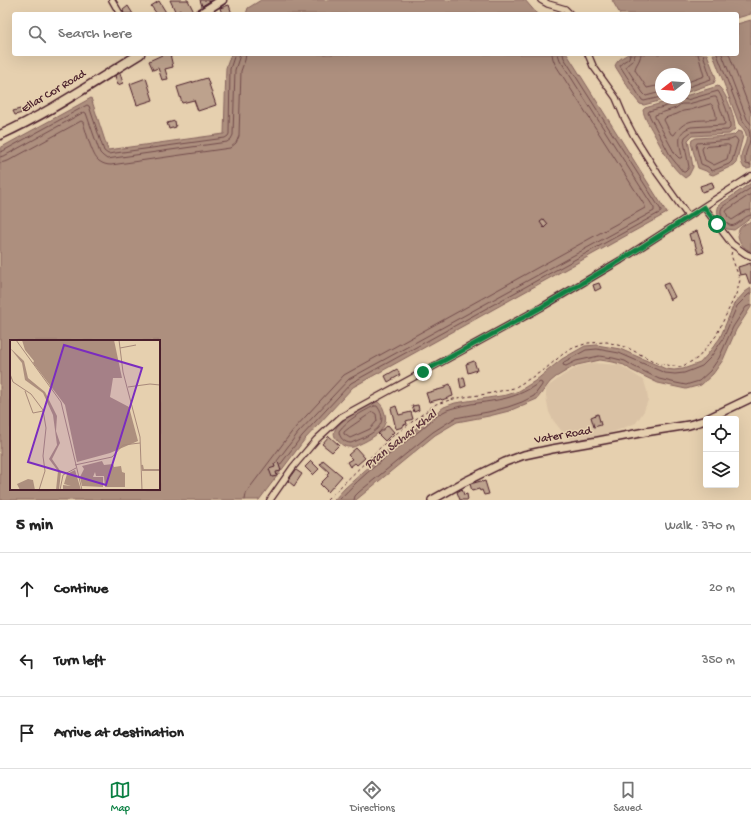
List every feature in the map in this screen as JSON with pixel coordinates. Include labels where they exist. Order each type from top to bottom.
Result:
[{"type":"main road","points":[[203,12],[222,0]]},
{"type":"main road","name":"Ellar Cor Road","points":[[0,135],[16,128],[57,105],[137,56]]},
{"type":"street","points":[[112,0],[119,12]]},
{"type":"street","points":[[541,0],[548,4],[565,9],[568,12]]},
{"type":"street","points":[[589,56],[596,71],[613,93],[634,136],[658,174],[688,216]]},
{"type":"street","points":[[270,500],[293,467],[316,440],[341,417],[542,307],[621,260],[751,176]]},
{"type":"street","points":[[704,207],[732,244],[751,256]]},
{"type":"street","name":"Vater Road","points":[[713,416],[751,398]]},
{"type":"street","name":"Vater Road","points":[[432,500],[464,482],[505,462],[524,455],[552,448],[689,425],[703,420]]},
{"type":"path","points":[[328,500],[389,439],[436,404],[458,398],[514,388],[544,370],[572,348],[588,343],[607,342],[628,348],[659,364],[681,367],[698,358],[716,336],[740,280],[731,255],[732,244]]},
{"type":"shaded area","points":[[594,363],[620,365],[640,378],[644,381],[648,400],[644,411],[636,423],[608,434],[589,438],[568,439],[553,420],[549,412],[546,388],[579,366]]},
{"type":"water","points":[[261,0],[525,0],[535,12],[247,12],[248,8]]},
{"type":"water","points":[[612,0],[751,0],[751,14],[739,17],[739,12],[619,12]]},
{"type":"water","points":[[751,20],[751,168],[747,169],[744,168],[741,158],[746,142],[746,134],[739,124],[714,56],[739,56],[739,23]]},
{"type":"water","points":[[230,56],[568,56],[667,213],[353,387],[305,439],[259,500],[0,500],[0,148],[91,98],[108,150],[224,134],[226,68]]},
{"type":"water","points":[[625,56],[708,56],[716,78],[714,83],[691,91],[691,68],[655,68],[655,102],[644,105],[640,104],[635,98],[615,66],[619,60]]},
{"type":"water","points":[[718,86],[730,106],[735,129],[729,134],[692,136],[688,140],[693,167],[689,175],[685,178],[667,157],[647,121],[643,110],[659,104],[691,104],[691,94]]},
{"type":"water","points":[[738,131],[742,132],[743,136],[736,163],[734,165],[713,175],[698,168],[691,143],[692,140],[696,138],[729,136],[734,135]]},
{"type":"water","points":[[751,183],[751,218],[734,230],[727,229],[722,224],[718,215],[719,205]]},
{"type":"water","points":[[751,221],[751,251],[745,248],[740,242],[738,231],[741,227]]},
{"type":"water","name":"Pran Sahar Khal","points":[[751,288],[751,307],[736,330],[723,360],[713,374],[701,385],[686,389],[658,383],[624,365],[613,362],[600,360],[577,365],[550,382],[537,399],[509,411],[457,422],[435,435],[356,500],[334,500],[345,488],[388,450],[444,407],[455,403],[507,395],[519,391],[535,381],[562,359],[585,346],[597,345],[620,349],[666,369],[683,369],[700,363],[720,338],[734,304]]},
{"type":"water","points":[[377,401],[384,410],[386,417],[380,432],[370,439],[353,447],[340,443],[334,434],[337,426],[354,413]]},
{"type":"building","points":[[170,0],[188,0],[193,10],[189,12],[181,12],[180,10],[176,12]]},
{"type":"building","points":[[200,0],[212,0],[202,6]]},
{"type":"building","points":[[159,1],[166,12],[156,12],[151,6]]},
{"type":"building","points":[[229,5],[231,12],[221,12],[220,8]]},
{"type":"building","points":[[128,6],[132,12],[124,12],[123,10]]},
{"type":"building","points":[[160,56],[170,56],[173,67],[165,69],[168,79],[162,80],[158,68],[153,70],[149,61]]},
{"type":"building","points":[[120,73],[123,83],[118,85],[115,76]]},
{"type":"building","points":[[146,78],[153,100],[137,105],[130,84]]},
{"type":"building","points":[[207,78],[216,105],[198,111],[194,100],[182,103],[177,87]]},
{"type":"building","points":[[20,109],[22,113],[15,115],[13,111]]},
{"type":"building","points":[[175,121],[176,127],[169,129],[167,123]]},
{"type":"building","points":[[712,182],[714,188],[702,192],[700,186]]},
{"type":"building","points":[[544,219],[548,224],[544,228],[540,222]]},
{"type":"building","points":[[697,231],[704,252],[698,254],[694,240],[691,241],[689,234]]},
{"type":"building","points":[[751,263],[750,285],[746,274],[740,275],[738,267]]},
{"type":"building","points":[[599,283],[601,288],[595,291],[593,285]]},
{"type":"building","points":[[668,283],[675,297],[670,300],[663,285]]},
{"type":"building","points":[[474,361],[477,370],[468,373],[466,364]]},
{"type":"building","points":[[397,369],[400,375],[388,382],[385,376]]},
{"type":"building","points":[[464,377],[466,386],[461,388],[459,378]]},
{"type":"building","points":[[450,384],[453,396],[442,400],[429,402],[426,393],[445,388],[445,386]]},
{"type":"building","points":[[418,405],[419,410],[414,412],[412,406]]},
{"type":"building","points":[[396,406],[399,415],[411,412],[413,419],[406,421],[407,424],[403,425],[403,427],[396,429],[391,408]]},
{"type":"building","points":[[598,414],[601,425],[594,427],[591,417]]},
{"type":"building","points":[[388,425],[394,432],[385,441],[378,434]]},
{"type":"building","points":[[329,436],[339,445],[332,452],[322,444]]},
{"type":"building","points":[[356,448],[365,458],[357,465],[355,463],[350,467],[347,462],[352,459],[348,455]]},
{"type":"building","points":[[323,460],[342,476],[328,492],[320,484],[328,476],[327,474],[329,472],[320,464]]},
{"type":"building","points":[[311,461],[319,469],[313,475],[305,467]]},
{"type":"building","points":[[278,462],[281,471],[276,472],[277,476],[272,477],[269,469],[275,467],[274,464]]},
{"type":"building","points":[[296,470],[302,474],[294,486],[288,481]]},
{"type":"building","points":[[485,481],[489,494],[484,495],[482,490],[480,491],[479,489],[472,491],[470,484]]},
{"type":"building","points":[[462,489],[464,495],[467,494],[468,500],[460,500],[457,492]]},
{"type":"route","points":[[423,372],[542,307],[621,260],[704,207],[717,224]]}]
